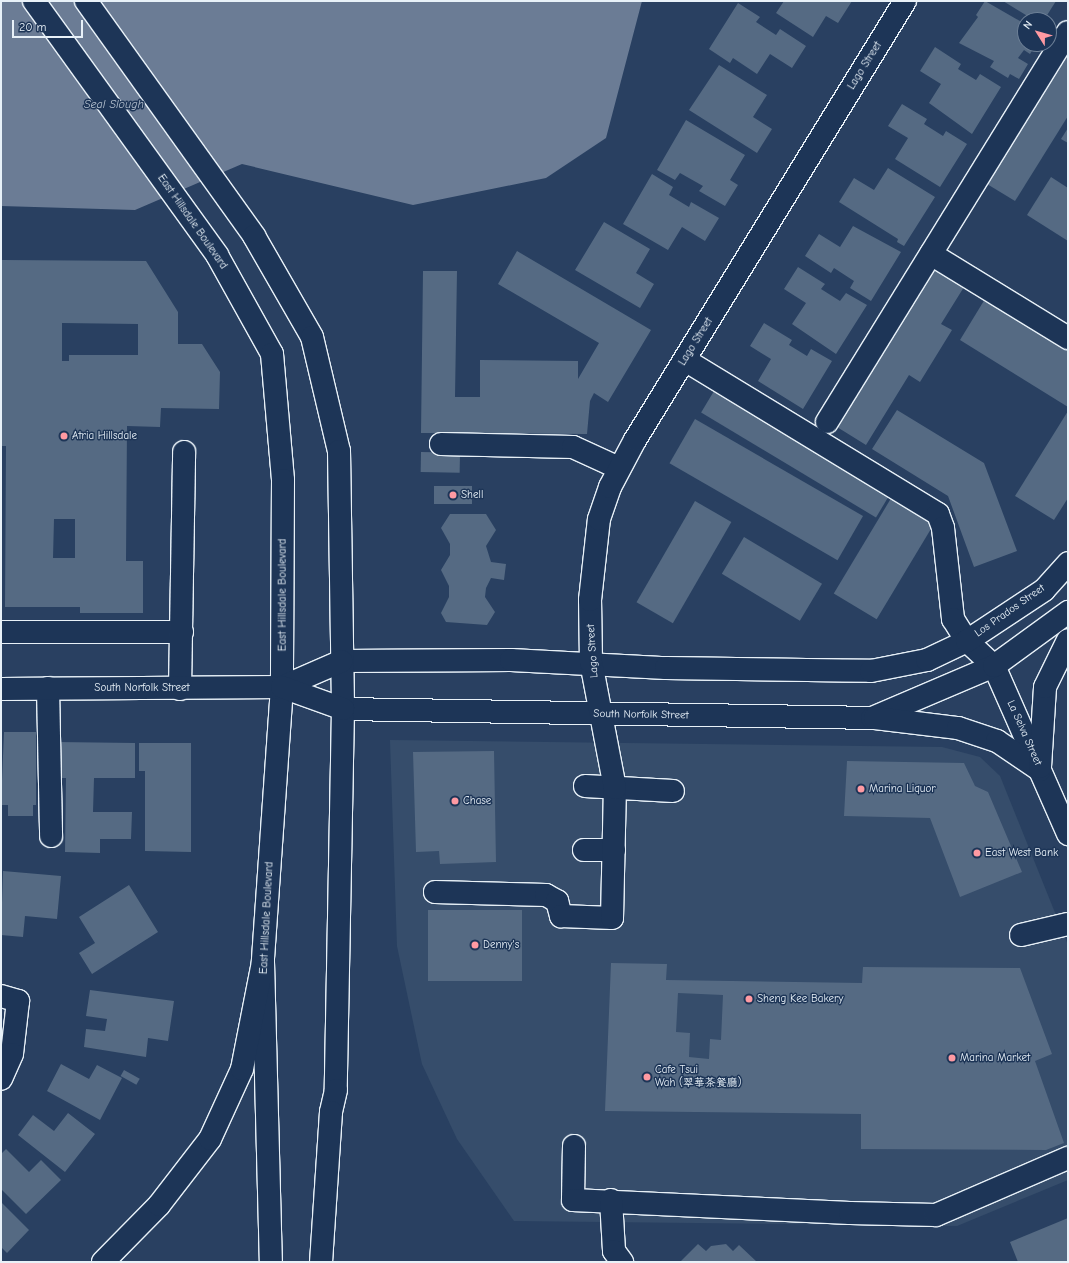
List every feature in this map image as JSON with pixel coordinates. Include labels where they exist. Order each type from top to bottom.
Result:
[{"type":"main road","name":"East Hillsdale Boulevard","points":[[34,1],[217,254],[272,354],[283,480],[282,687],[263,962],[271,1262]]},
{"type":"main road","points":[[86,1],[254,236],[312,337],[339,451],[343,709],[336,1090],[331,1112],[321,1262]]},
{"type":"main road","name":"Lago Street","points":[[435,892],[546,895],[557,901],[561,916],[612,918],[614,788],[591,662],[593,557],[599,518],[619,468],[905,1]]},
{"type":"main road","points":[[826,422],[932,254],[1068,32]]},
{"type":"main road","points":[[932,254],[1068,338]]},
{"type":"main road","name":"La Selva Street","points":[[685,360],[938,514],[943,528],[953,619],[967,640],[994,666],[1068,834]]},
{"type":"main road","points":[[441,444],[573,447],[619,468]]},
{"type":"main road","points":[[180,689],[184,452]]},
{"type":"main road","name":"Los Prados Street","points":[[967,640],[1044,590],[1068,563]]},
{"type":"main road","points":[[994,666],[1068,612]]},
{"type":"main road","points":[[1,632],[182,632]]},
{"type":"main road","name":"South Norfolk Street","points":[[282,687],[342,661],[591,662],[666,668],[871,671],[927,660],[967,640]]},
{"type":"main road","points":[[1040,770],[1045,687],[1068,640]]},
{"type":"main road","name":"South Norfolk Street","points":[[1,689],[180,689],[282,687],[343,709],[872,718],[994,666]]},
{"type":"main road","points":[[48,688],[50,836]]},
{"type":"main road","points":[[872,718],[958,728],[997,741],[1040,770]]},
{"type":"main road","points":[[585,786],[673,790]]},
{"type":"main road","points":[[584,850],[614,850]]},
{"type":"main road","points":[[1021,935],[1068,924]]},
{"type":"main road","points":[[103,1262],[159,1205],[210,1139],[242,1069],[263,962]]},
{"type":"main road","points":[[1,1079],[12,1054],[10,999]]},
{"type":"main road","points":[[574,1146],[573,1200],[611,1200],[850,1213],[936,1214],[1068,1158]]},
{"type":"main road","points":[[611,1200],[614,1252],[622,1262]]},
{"type":"shaded area","points":[[390,740],[942,747],[980,757],[1000,776],[1068,945],[1068,1180],[957,1226],[514,1221],[457,1139],[422,1064],[397,946]]},
{"type":"water","name":"Seal Slough","points":[[1,1],[642,1],[606,138],[546,178],[413,205],[242,164],[135,210],[1,206]]},
{"type":"building","points":[[784,1],[852,1],[838,23],[826,16],[813,37],[776,13]]},
{"type":"building","points":[[985,1],[1017,19],[1017,52],[1022,52],[1018,58],[1028,64],[1019,79],[1010,74],[1008,78],[990,67],[994,61],[959,43],[978,17],[976,15]]},
{"type":"building","points":[[1003,1],[1056,1],[1049,12],[1021,12]]},
{"type":"building","points":[[738,3],[760,17],[756,22],[776,35],[780,29],[806,46],[792,68],[770,54],[757,74],[733,58],[730,63],[709,49]]},
{"type":"building","points":[[935,47],[961,64],[958,69],[976,80],[980,74],[1001,87],[972,134],[929,103],[941,84],[920,71]]},
{"type":"building","points":[[1068,54],[1068,116],[1015,201],[987,184]]},
{"type":"building","points":[[719,65],[767,95],[753,117],[772,129],[757,153],[689,110]]},
{"type":"building","points":[[902,104],[927,119],[924,124],[943,136],[946,131],[967,144],[940,187],[895,159],[908,138],[888,126]]},
{"type":"building","points":[[686,120],[745,155],[730,180],[738,185],[725,206],[699,191],[703,186],[680,173],[675,180],[657,170]]},
{"type":"building","points":[[1068,128],[1068,143],[1061,139]]},
{"type":"building","points":[[888,168],[935,197],[904,246],[897,242],[898,239],[839,202],[854,178],[874,190]]},
{"type":"building","points":[[652,174],[673,187],[669,195],[689,207],[691,202],[719,218],[705,241],[682,227],[668,250],[623,224]]},
{"type":"building","points":[[1051,177],[1068,188],[1068,241],[1027,215]]},
{"type":"building","points":[[604,222],[650,249],[636,273],[654,284],[640,308],[575,270]]},
{"type":"building","points":[[853,226],[901,252],[871,301],[850,288],[854,281],[834,268],[831,273],[805,256],[819,234],[840,247]]},
{"type":"building","points":[[517,251],[651,330],[608,402],[594,393],[590,401],[587,434],[421,433],[423,271],[457,271],[455,397],[480,397],[480,360],[578,361],[578,379],[599,343],[498,284]]},
{"type":"building","name":"Atria Hillsdale","points":[[2,260],[146,261],[178,312],[178,344],[202,344],[220,372],[219,409],[161,408],[160,427],[127,426],[126,561],[143,561],[143,613],[80,613],[80,607],[5,607],[6,446],[1,446]],"holes":[[[62,323],[138,324],[138,355],[69,355],[69,361],[62,361]],[[54,519],[75,519],[75,558],[53,558]]]},
{"type":"building","points":[[798,267],[825,284],[821,289],[840,301],[846,293],[867,305],[836,354],[792,324],[806,303],[784,289]]},
{"type":"building","points":[[935,269],[964,287],[941,324],[952,330],[920,382],[909,375],[866,445],[837,427]]},
{"type":"building","points":[[985,299],[1068,350],[1068,407],[960,340]]},
{"type":"building","points":[[764,323],[792,340],[789,345],[807,356],[811,349],[832,361],[803,409],[758,381],[771,359],[750,346]]},
{"type":"building","points":[[714,391],[889,496],[876,517],[701,412]]},
{"type":"building","points":[[897,410],[984,463],[1017,551],[974,567],[948,496],[872,449]]},
{"type":"building","points":[[1068,411],[1068,498],[1054,520],[1015,496]]},
{"type":"building","points":[[695,419],[863,516],[838,560],[670,463]]},
{"type":"building","points":[[421,452],[460,453],[460,473],[421,472]]},
{"type":"building","name":"Shell","points":[[434,486],[472,486],[472,504],[434,504]]},
{"type":"building","points":[[893,495],[936,521],[877,619],[834,594]]},
{"type":"building","points":[[695,501],[731,522],[673,623],[636,602]]},
{"type":"building","points":[[450,514],[486,514],[496,530],[486,546],[491,562],[506,564],[504,580],[491,578],[486,588],[485,597],[495,612],[487,625],[446,622],[441,613],[449,597],[449,586],[441,570],[450,555],[450,544],[441,528]]},
{"type":"building","points":[[744,537],[822,584],[800,621],[722,574]]},
{"type":"building","points":[[4,732],[36,732],[36,805],[33,805],[33,816],[8,816],[8,805],[1,805]]},
{"type":"building","points":[[56,742],[135,743],[135,778],[94,778],[93,812],[132,812],[131,839],[100,839],[100,853],[65,852],[66,778],[55,778]]},
{"type":"building","points":[[139,743],[191,743],[191,852],[145,851],[145,771],[139,771]]},
{"type":"building","name":"Chase","points":[[494,751],[496,862],[440,864],[439,851],[416,852],[413,752]]},
{"type":"building","points":[[847,761],[964,763],[975,786],[988,792],[1022,872],[960,897],[930,818],[844,816]]},
{"type":"building","points":[[3,871],[61,876],[57,919],[25,916],[23,937],[1,935]]},
{"type":"building","points":[[129,885],[158,932],[92,974],[79,953],[95,943],[79,917]]},
{"type":"building","name":"Denny's","points":[[428,910],[522,910],[522,981],[428,981]]},
{"type":"building","points":[[611,963],[667,964],[666,980],[862,983],[863,967],[1020,968],[1052,1054],[1035,1061],[1064,1143],[1046,1150],[861,1149],[861,1114],[605,1111]],"holes":[[[678,993],[723,995],[721,1040],[710,1039],[709,1059],[689,1057],[690,1033],[676,1032]]]},
{"type":"building","points":[[90,990],[174,1001],[168,1041],[148,1038],[146,1057],[84,1047],[86,1029],[105,1031],[107,1019],[86,1016]]},
{"type":"building","points":[[61,1064],[89,1079],[97,1065],[122,1078],[100,1120],[47,1091]]},
{"type":"building","points":[[124,1070],[140,1079],[136,1085],[121,1076]]},
{"type":"building","points":[[68,1113],[95,1134],[65,1172],[18,1135],[33,1115],[54,1131]]},
{"type":"building","points":[[6,1149],[29,1172],[41,1160],[61,1180],[26,1214],[1,1189],[1,1154]]},
{"type":"building","points":[[1,1202],[29,1230],[7,1253],[1,1247]]},
{"type":"building","points":[[1068,1218],[1068,1262],[1018,1262],[1010,1242]]},
{"type":"building","points":[[698,1244],[706,1251],[711,1246],[726,1244],[733,1251],[739,1245],[757,1262],[680,1262]]},
{"type":"place","name":"Atria Hillsdale","points":[[64,436]]},
{"type":"place","name":"Shell","points":[[453,495]]},
{"type":"place","name":"Marina Liquor","points":[[861,789]]},
{"type":"place","name":"Chase","points":[[455,801]]},
{"type":"place","name":"East West Bank","points":[[977,853]]},
{"type":"place","name":"Denny's","points":[[475,945]]},
{"type":"place","name":"Sheng Kee Bakery","points":[[749,999]]},
{"type":"place","name":"Marina Market","points":[[952,1058]]},
{"type":"place","name":"Cafe Tsui Wah (翠華茶餐廳)","points":[[647,1077]]}]
